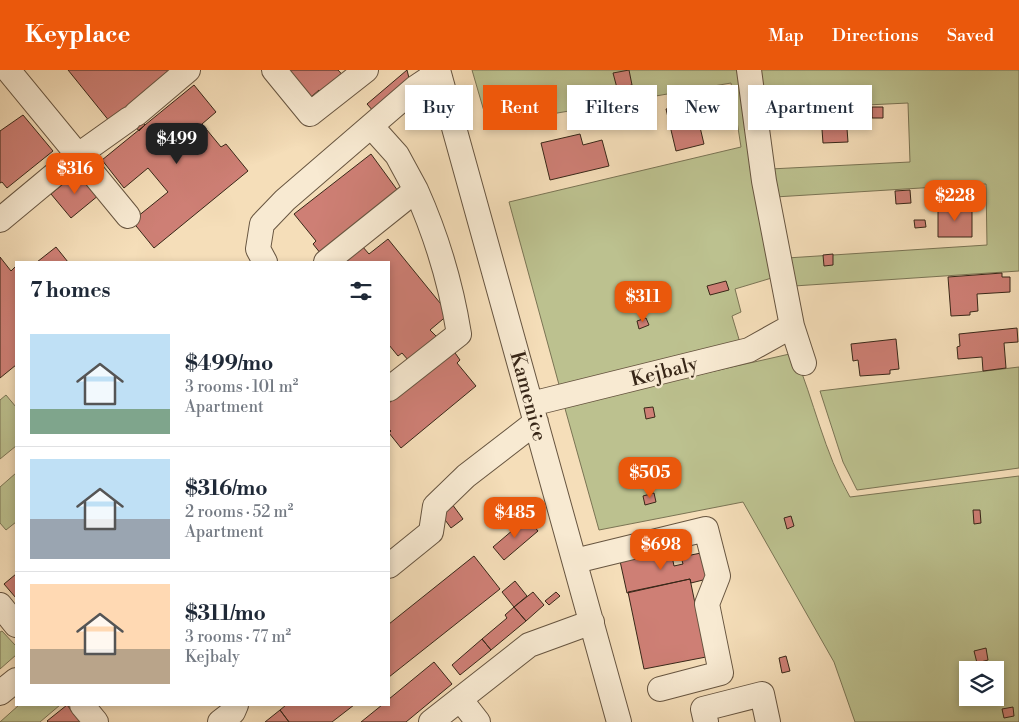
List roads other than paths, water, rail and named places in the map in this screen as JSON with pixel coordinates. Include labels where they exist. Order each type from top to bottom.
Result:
[{"type":"street","points":[[0,220],[77,156],[132,116],[188,70]]},
{"type":"street","points":[[274,70],[310,114],[366,70]]},
{"type":"street","points":[[749,70],[764,181],[792,326],[804,362]]},
{"type":"street","points":[[264,261],[258,249],[262,224],[285,200],[415,88],[439,74]]},
{"type":"street","name":"Kamenice","points":[[439,74],[619,722]]},
{"type":"street","points":[[8,78],[128,216]]},
{"type":"street","points":[[371,126],[397,155],[416,190],[434,230],[453,299],[459,334],[390,388]]},
{"type":"street","points":[[327,261],[416,190]]},
{"type":"street","name":"Kejbaly","points":[[534,413],[749,350],[792,326]]},
{"type":"street","points":[[390,565],[431,532],[435,506],[534,413]]},
{"type":"street","points":[[575,561],[706,529],[718,576],[707,604],[721,673],[660,689]]},
{"type":"street","points":[[0,605],[15,624]]},
{"type":"street","points":[[431,722],[529,645],[592,622]]},
{"type":"street","points":[[0,693],[15,681]]},
{"type":"street","points":[[706,722],[703,709],[762,694],[768,722]]},
{"type":"street","points":[[460,699],[478,722]]},
{"type":"street","points":[[83,706],[96,722]]}]
